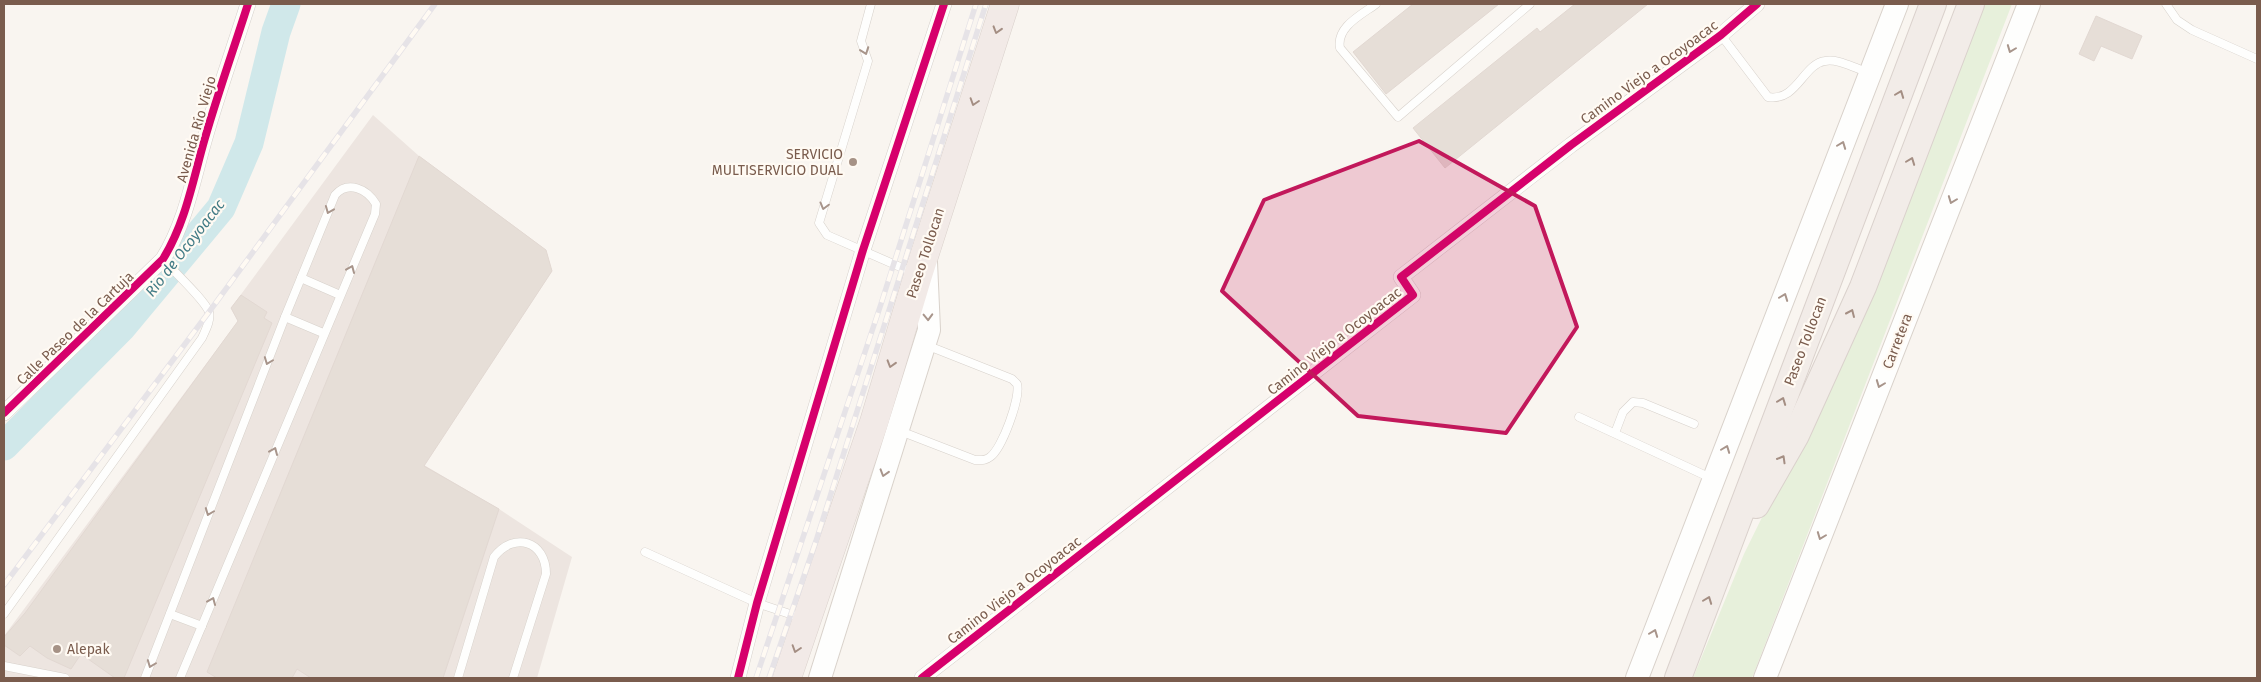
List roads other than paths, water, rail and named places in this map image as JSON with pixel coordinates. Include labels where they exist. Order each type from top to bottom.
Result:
[{"type":"highway","name":"Paseo Tollocan","points":[[847,504],[1005,4]]},
{"type":"highway","name":"Paseo Tollocan","points":[[1678,678],[1723,562],[1776,414],[1934,4]]},
{"type":"highway","points":[[1723,562],[1796,435],[1859,295],[1971,4]]},
{"type":"highway","points":[[786,678],[847,504]]},
{"type":"highway","points":[[806,678],[833,592],[847,504]]},
{"type":"main road","points":[[1637,678],[1715,480],[1897,4]]},
{"type":"main road","name":"Carretera","points":[[1765,678],[2029,4]]},
{"type":"main road","points":[[820,678],[929,330],[922,263]]},
{"type":"street","name":"Avenida Río Viejo","points":[[166,263],[190,198],[205,138],[248,4]]},
{"type":"street","points":[[738,678],[757,603],[863,250],[944,4]]},
{"type":"street","name":"Camino Viejo a Ocoyoacac","points":[[922,678],[1413,296],[1400,277],[1571,145],[1721,35],[1757,4]]},
{"type":"street","name":"Calle Paseo de la Cartuja","points":[[4,413],[166,263]]},
{"type":"lane","points":[[871,4],[861,40],[868,61],[820,223],[827,235],[863,250],[922,263]]},
{"type":"lane","points":[[1376,4],[1348,25],[1342,33],[1339,42],[1340,48],[1398,117],[1530,4]]},
{"type":"lane","points":[[2166,4],[2177,20],[2192,30],[2257,59]]},
{"type":"lane","points":[[1721,35],[1768,97],[1778,97],[1790,91],[1818,63],[1826,60],[1837,61],[1858,69]]},
{"type":"lane","points":[[145,678],[285,317],[335,195],[341,188],[350,186],[364,190],[376,204],[374,214],[180,678]]},
{"type":"lane","points":[[4,614],[202,338],[208,325],[209,312],[166,263]]},
{"type":"lane","points":[[301,278],[340,295]]},
{"type":"lane","points":[[285,317],[324,333]]},
{"type":"lane","points":[[898,430],[975,460],[984,460],[992,456],[999,445],[1018,398],[1017,384],[1012,379],[924,344]]},
{"type":"lane","points":[[1615,433],[1623,412],[1633,402],[1643,403],[1694,424]]},
{"type":"lane","points":[[1579,416],[1715,480]]},
{"type":"lane","points":[[458,678],[494,557],[502,546],[510,542],[526,543],[541,552],[546,562],[546,574],[513,678]]},
{"type":"lane","points":[[645,552],[757,603],[806,619]]},
{"type":"lane","points":[[170,614],[202,626]]},
{"type":"lane","points":[[4,666],[65,678]]},
{"type":"waterway","name":"Rio de Ocoyoacac","points":[[4,446],[122,327],[221,208],[249,143],[276,32],[286,4]]},
{"type":"railway","points":[[4,585],[209,312],[435,4]]},
{"type":"railway","points":[[756,678],[881,304],[976,4]]},
{"type":"railway","points":[[769,678],[816,541],[986,4]]},
{"type":"place","name":"SERVICIO MULTISERVICIO DUAL","points":[[853,162]]},
{"type":"place","name":"Alepak","points":[[57,649]]}]
